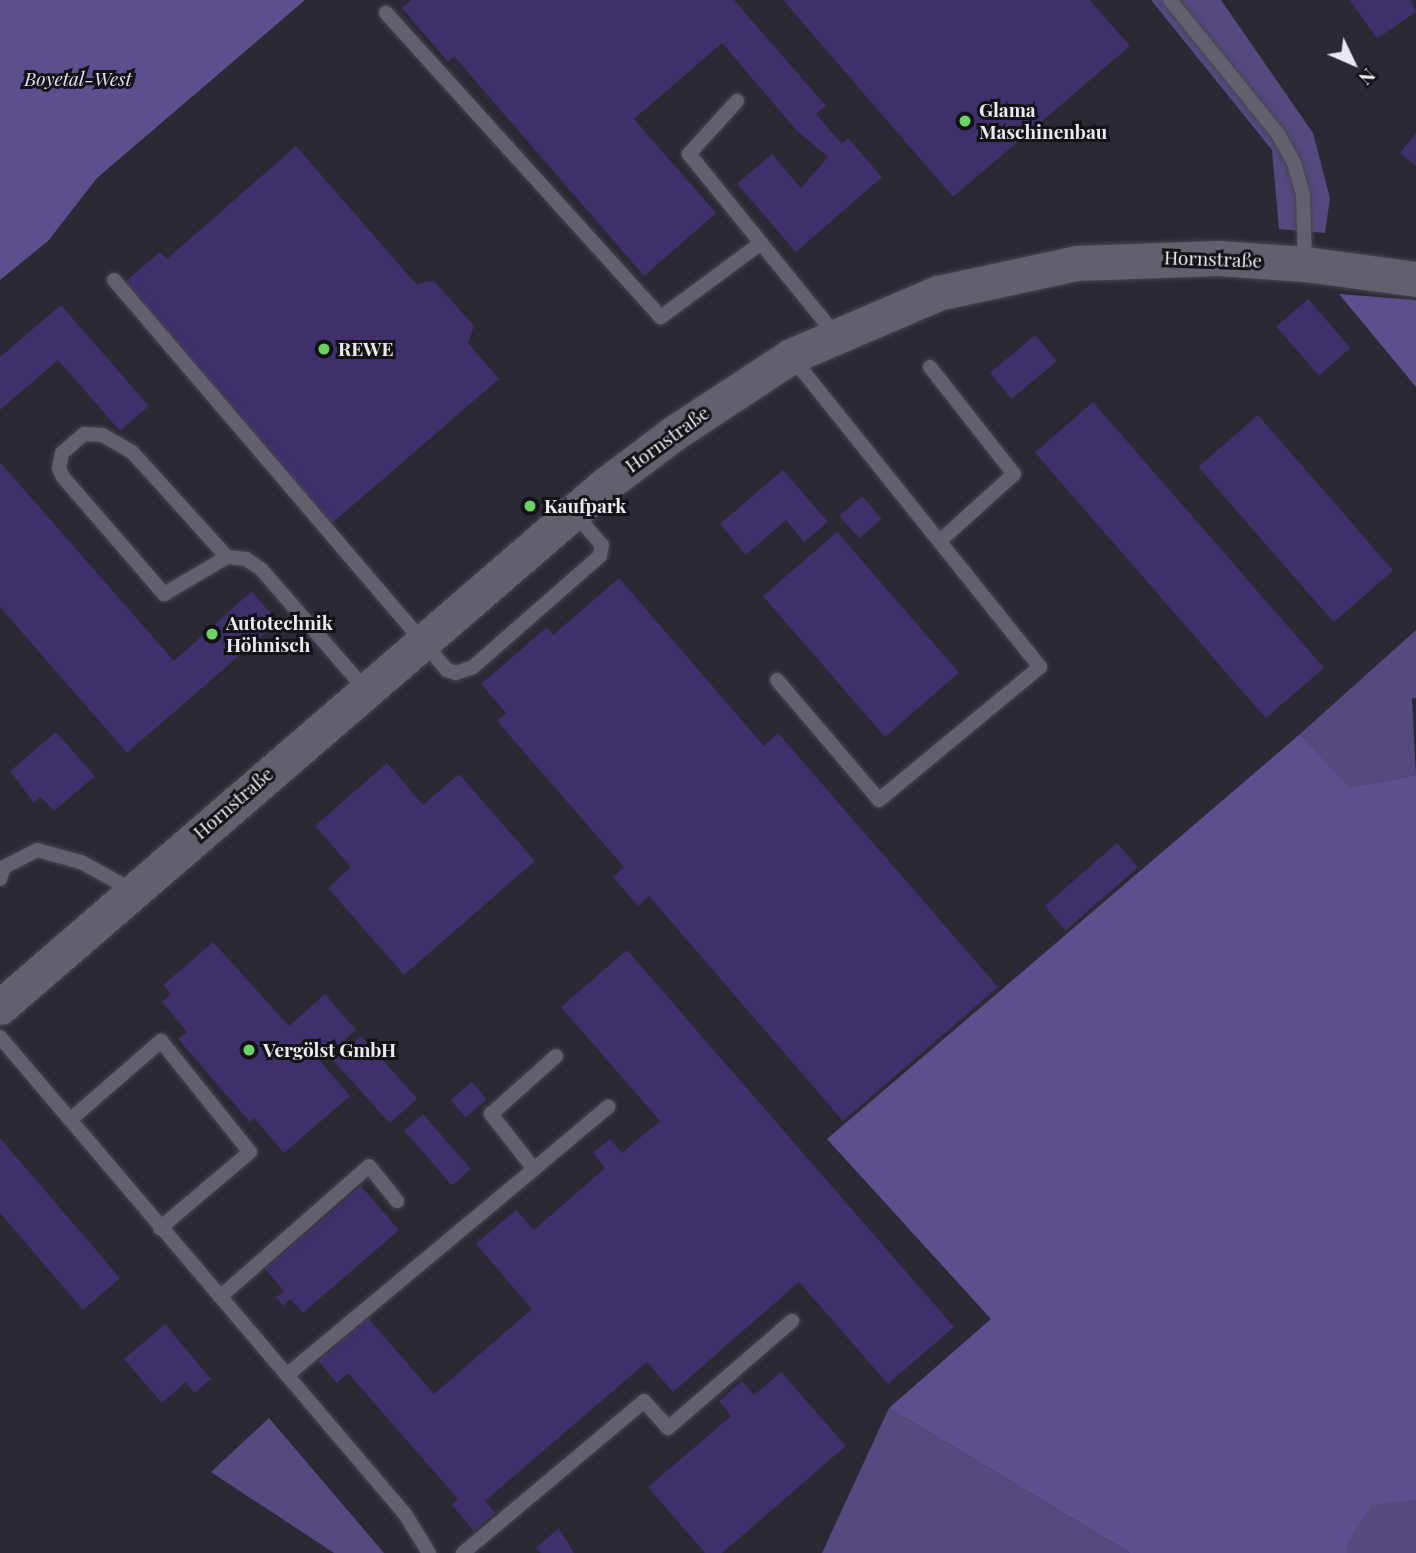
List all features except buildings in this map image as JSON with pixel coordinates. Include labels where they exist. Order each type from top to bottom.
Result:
[{"type":"street","name":"Hornstraße","points":[[0,1007],[421,640],[573,512],[674,433],[791,356],[835,334],[938,293],[1077,263],[1149,257],[1305,264],[1416,279]]},
{"type":"lane","points":[[1170,0],[1278,134],[1294,163],[1303,195],[1305,264]]},
{"type":"lane","points":[[386,13],[661,317],[761,243]]},
{"type":"lane","points":[[737,101],[689,154],[835,334]]},
{"type":"lane","points":[[114,280],[447,670],[456,673],[473,667],[600,556],[602,545],[573,512]]},
{"type":"lane","points":[[777,680],[879,800],[1040,667],[943,539],[791,356]]},
{"type":"lane","points":[[929,367],[1014,474],[943,539]]},
{"type":"lane","points":[[227,557],[132,452],[103,435],[84,434],[62,453],[58,468],[63,477],[164,594],[227,557],[246,559],[261,569],[365,689]]},
{"type":"lane","points":[[1,869],[37,850],[81,862],[132,890]]},
{"type":"lane","points":[[0,1037],[405,1514],[429,1553]]},
{"type":"lane","points":[[70,1120],[162,1041],[250,1152],[160,1228]]},
{"type":"lane","points":[[534,1169],[491,1114],[556,1056]]},
{"type":"lane","points":[[287,1375],[608,1107]]},
{"type":"lane","points":[[220,1297],[369,1166],[397,1201]]},
{"type":"lane","points":[[463,1553],[644,1401],[668,1428],[792,1321]]},
{"type":"shaded area","points":[[1151,0],[1221,0],[1313,133],[1330,198],[1325,233],[1279,229],[1272,150]]},
{"type":"shaded area","points":[[1416,630],[1416,698],[1412,698],[1416,775],[1350,787],[1300,734]]},
{"type":"shaded area","points":[[889,1408],[1130,1553],[822,1553]]},
{"type":"shaded area","points":[[269,1418],[384,1553],[334,1553],[211,1472]]},
{"type":"shaded area","points":[[1416,1500],[1416,1553],[1347,1553],[1347,1545],[1372,1504]]},
{"type":"green space","name":"Boyetal-West","points":[[0,0],[305,0],[97,178],[48,241],[0,280]]},
{"type":"green space","points":[[1339,294],[1416,300],[1416,387]]},
{"type":"green space","points":[[1300,734],[1350,787],[1416,775],[1416,1500],[1372,1505],[1347,1545],[1347,1553],[1130,1553],[889,1408],[991,1319],[827,1139]]},
{"type":"place","name":"Glama Maschinenbau","points":[[965,121]]},
{"type":"place","name":"REWE","points":[[324,349]]},
{"type":"place","name":"Kaufpark","points":[[530,506]]},
{"type":"place","name":"Autotechnik Höhnisch","points":[[212,634]]},
{"type":"place","name":"Vergölst GmbH","points":[[249,1050]]}]
